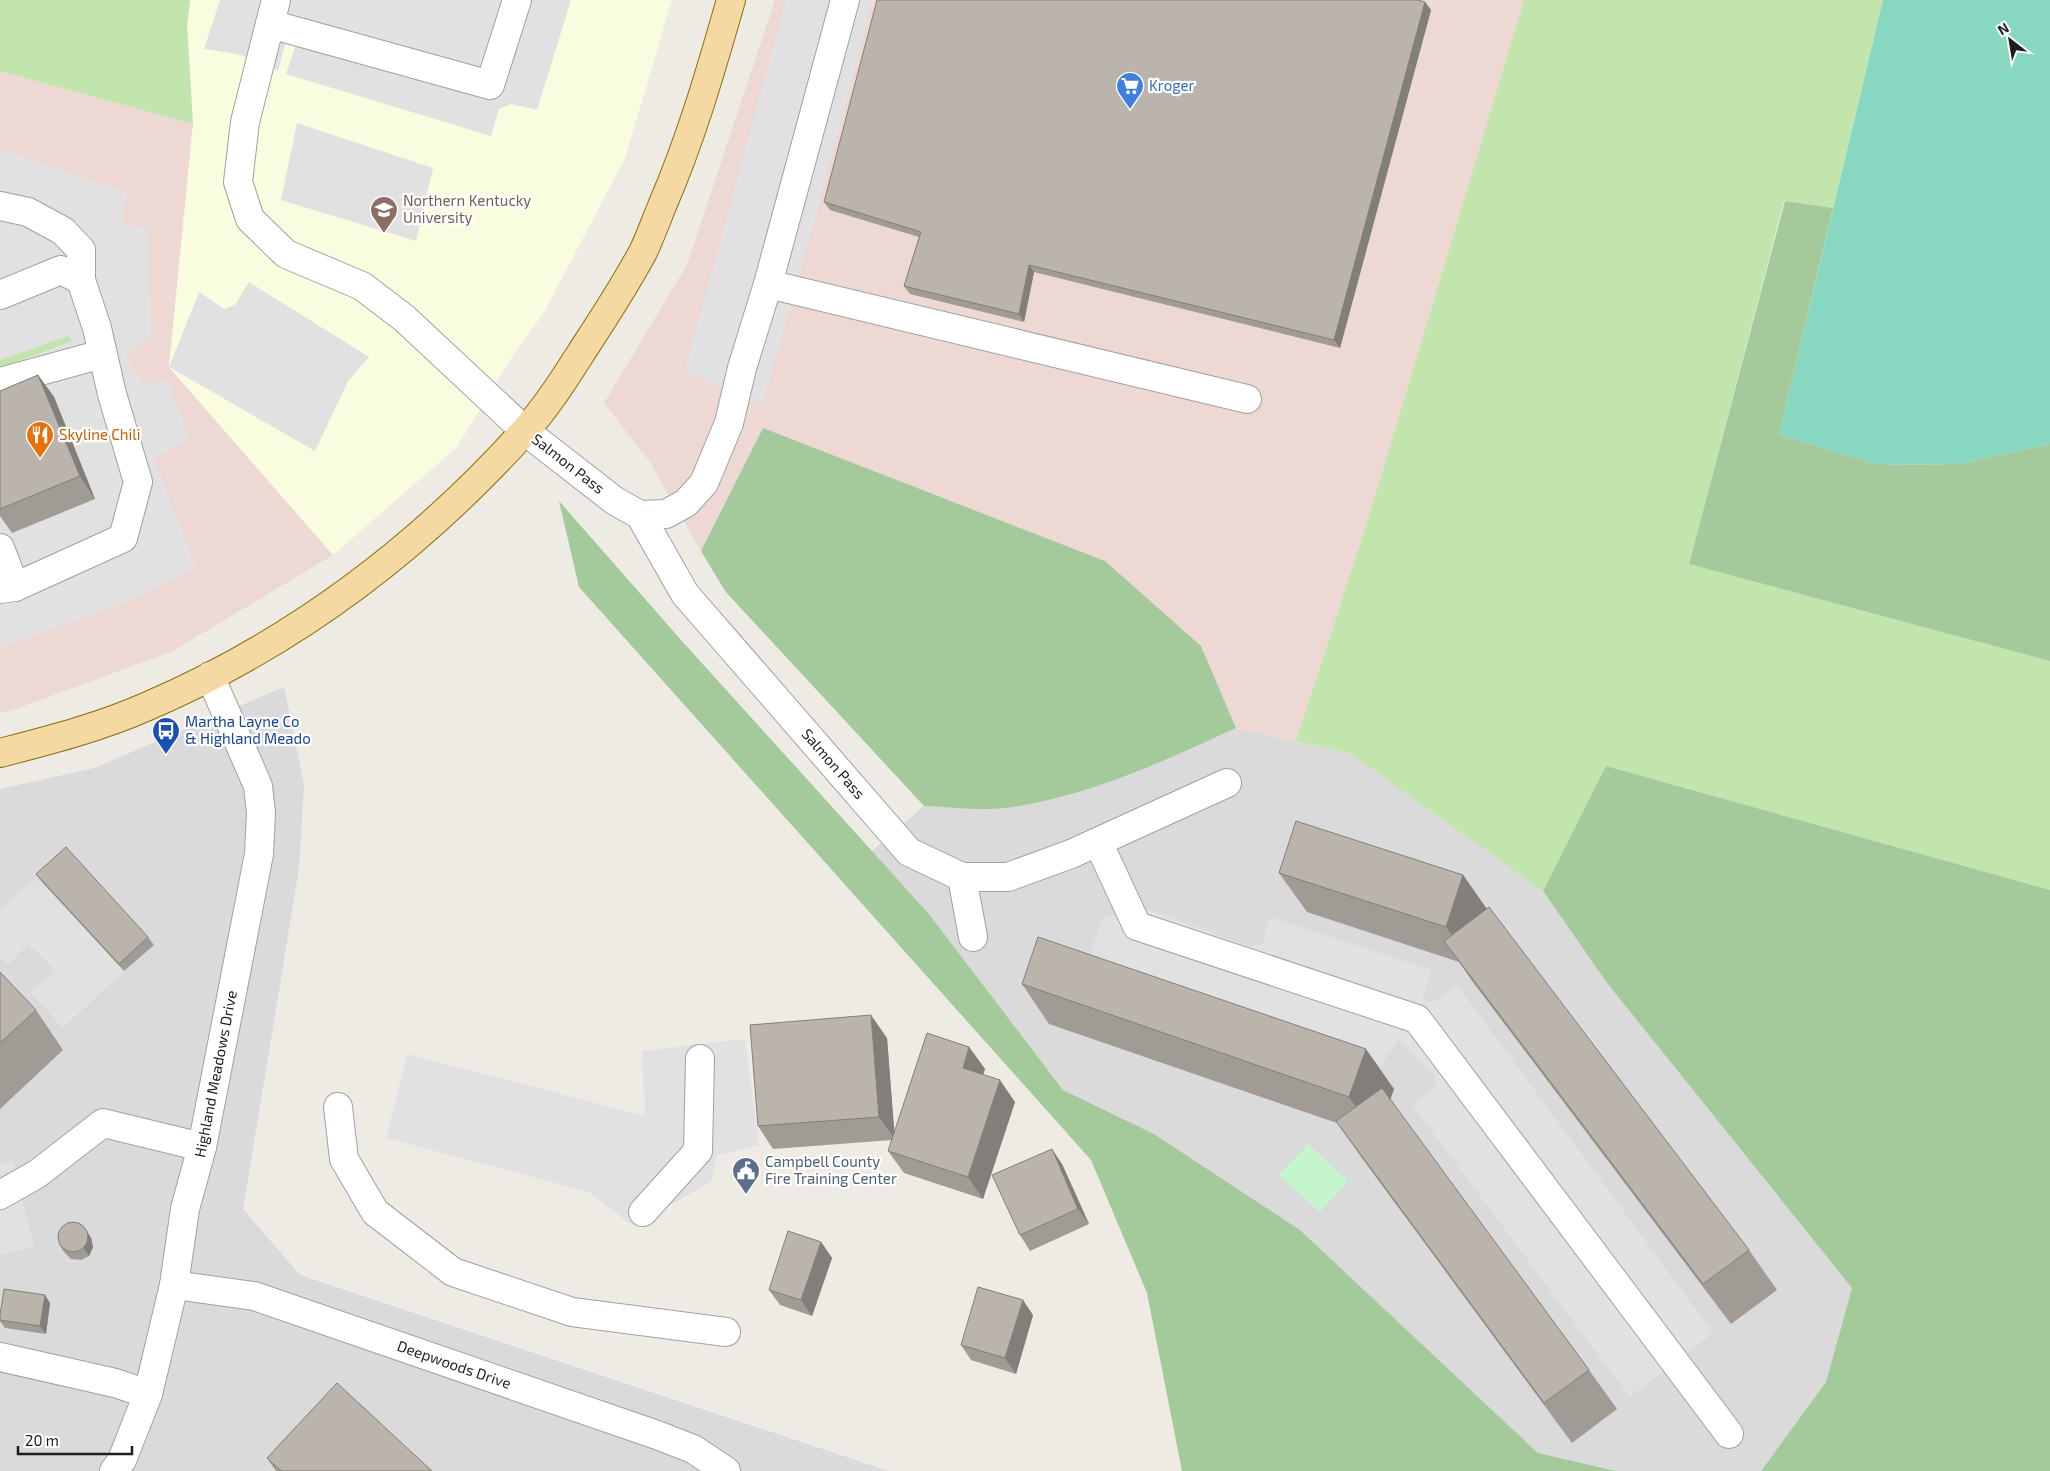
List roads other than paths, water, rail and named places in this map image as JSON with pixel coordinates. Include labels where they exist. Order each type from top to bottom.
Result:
[{"type":"main road","points":[[0,753],[74,733],[147,707],[210,676],[295,629],[370,576],[418,537],[525,431],[568,373],[609,310],[643,251],[679,166],[705,93],[730,0]]},
{"type":"street","points":[[273,12],[490,85],[516,0]]},
{"type":"street","points":[[640,515],[666,514],[686,503],[704,483],[729,423],[742,368],[768,284],[845,0]]},
{"type":"street","name":"Salmon Pass","points":[[273,12],[246,122],[238,182],[250,219],[286,254],[362,286],[404,318],[525,431],[615,501],[640,515],[685,594],[909,852],[962,877],[1008,876],[1071,854],[1228,783]]},
{"type":"street","points":[[0,206],[28,212],[63,231],[81,250],[81,280],[97,328],[112,394],[138,482],[123,538],[8,588],[0,548]]},
{"type":"street","points":[[0,295],[61,270],[81,280]]},
{"type":"street","points":[[768,284],[1247,399]]},
{"type":"street","points":[[0,382],[102,354]]},
{"type":"street","name":"Highland Meadows Drive","points":[[123,1467],[148,1394],[174,1285],[185,1209],[202,1146],[259,854],[261,813],[258,786],[210,676]]},
{"type":"street","points":[[1098,842],[1137,926],[1417,1018],[1729,1434]]},
{"type":"street","points":[[962,877],[973,937]]},
{"type":"street","points":[[643,1212],[698,1151],[700,1059]]},
{"type":"street","points":[[338,1107],[344,1159],[374,1212],[453,1272],[572,1312],[726,1332]]},
{"type":"street","points":[[0,1195],[44,1169],[103,1123],[202,1146]]},
{"type":"street","name":"Deepwoods Drive","points":[[174,1285],[254,1296],[658,1435],[693,1449],[726,1471]]},
{"type":"street","points":[[0,1357],[115,1383],[148,1394]]},
{"type":"place","name":"Kroger","points":[[1130,110]]},
{"type":"place","name":"Northern Kentucky University","points":[[384,234]]},
{"type":"place","name":"Skyline Chili","points":[[40,459]]},
{"type":"place","name":"Martha Layne Co & Highland Meado","points":[[166,755]]},
{"type":"place","name":"Campbell County Fire Training Center","points":[[746,1195]]}]
